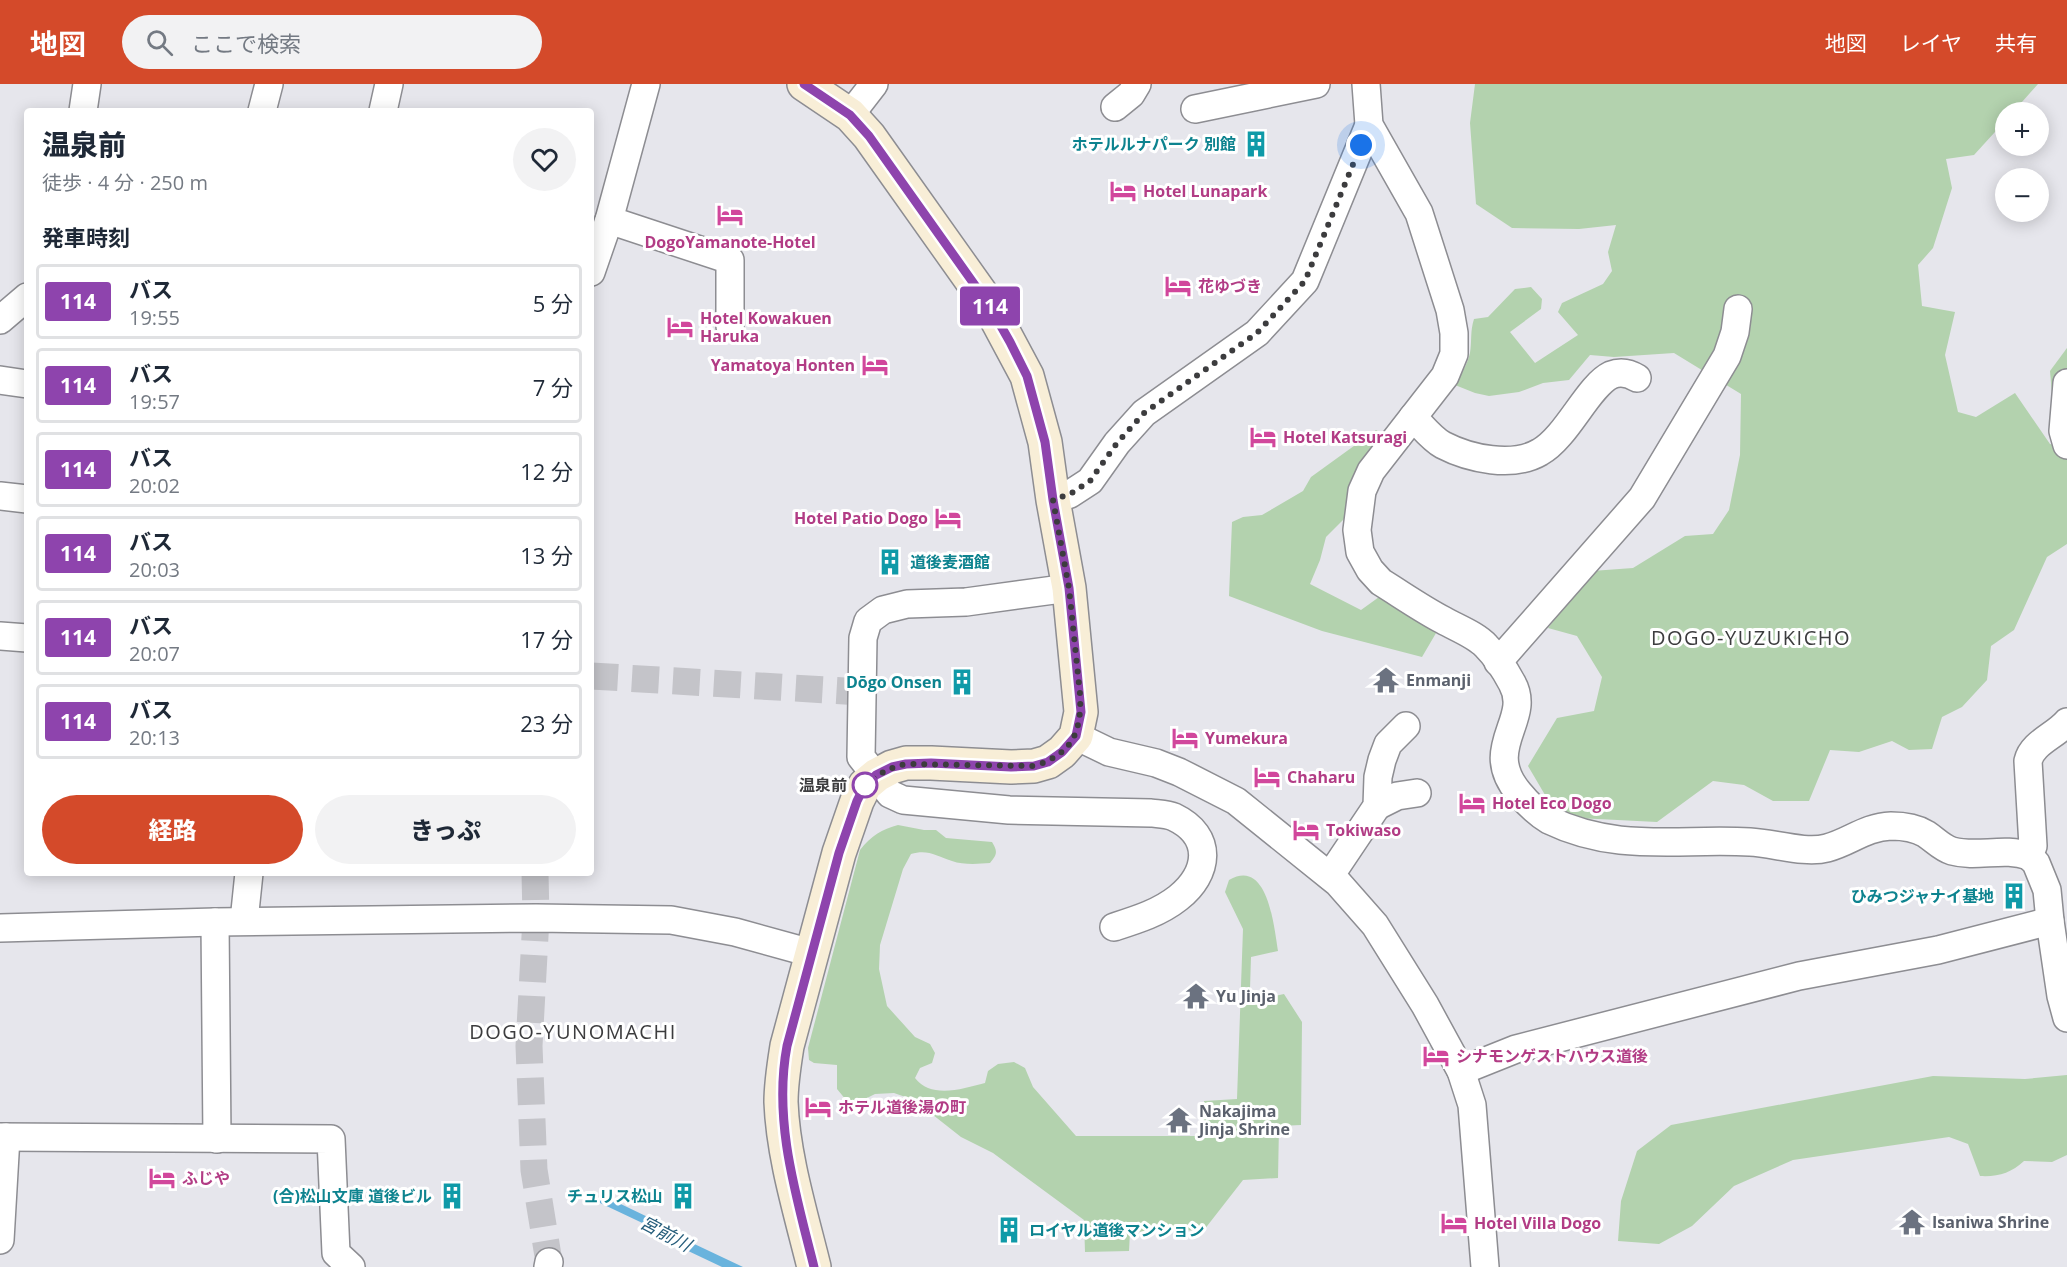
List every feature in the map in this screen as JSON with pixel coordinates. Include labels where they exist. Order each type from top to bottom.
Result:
[{"type":"main road","points":[[804,84],[850,115],[869,136],[989,305],[1027,376],[1045,442],[1069,588],[1081,712],[1076,736],[1062,752],[1048,762],[1034,766],[906,764],[892,767],[876,775],[865,785],[857,801],[839,853],[782,1071],[781,1102],[792,1178],[814,1267]]},
{"type":"street","points":[[83,108],[87,84]]},
{"type":"street","points":[[263,108],[268,84]]},
{"type":"street","points":[[384,108],[389,84]]},
{"type":"street","points":[[594,263],[609,220],[646,84]]},
{"type":"street","points":[[850,115],[874,84]]},
{"type":"street","points":[[1115,106],[1131,94],[1137,84]]},
{"type":"street","points":[[1195,109],[1316,84]]},
{"type":"street","points":[[1366,84],[1369,125],[1419,213],[1450,310],[1454,333],[1454,354],[1445,376],[1371,471],[1362,491],[1357,530],[1360,552],[1370,570],[1382,582],[1485,644],[1512,682],[1517,692],[1517,701],[1504,751],[1503,765],[1508,779],[1531,808],[1549,819],[1588,835],[1627,842],[1734,841],[1812,849],[1827,848],[1874,828],[1892,826],[1908,827],[1925,833],[1938,844],[1953,851],[2018,852],[2029,856],[2057,884],[2050,921],[2061,996],[2067,1018]]},
{"type":"street","points":[[1053,500],[1070,494],[1090,481],[1117,443],[1144,413],[1257,333],[1305,281],[1369,125]]},
{"type":"street","points":[[609,220],[730,260],[730,326]]},
{"type":"street","points":[[0,320],[24,300]]},
{"type":"street","points":[[1498,662],[1642,498],[1726,356],[1735,332],[1738,309]]},
{"type":"street","points":[[1413,417],[1441,444],[1462,453],[1484,459],[1522,459],[1541,452],[1560,435],[1598,387],[1610,376],[1629,373],[1637,378]]},
{"type":"street","points":[[0,380],[24,384]]},
{"type":"street","points":[[2067,383],[2062,431],[2067,445]]},
{"type":"street","points":[[0,496],[24,499]]},
{"type":"street","points":[[1069,588],[966,602],[907,604],[883,610],[868,621],[863,638],[861,757],[890,794],[903,800],[1009,810],[1151,813],[1173,817],[1189,827],[1201,840],[1204,855],[1194,884],[1177,899],[1153,913],[1114,927]]},
{"type":"street","points":[[0,636],[24,638]]},
{"type":"street","points":[[2029,856],[2033,846],[2029,754],[2033,748],[2060,730],[2067,722]]},
{"type":"street","points":[[1377,806],[1378,777],[1382,760],[1388,744],[1406,726]]},
{"type":"street","points":[[1076,736],[1109,752],[1156,763],[1236,801],[1330,876],[1375,925],[1425,1005],[1461,1071],[1472,1105],[1485,1267]]},
{"type":"street","points":[[1330,876],[1377,806],[1396,796],[1417,793]]},
{"type":"street","points":[[244,921],[249,876]]},
{"type":"street","points":[[0,928],[244,921],[536,918],[671,920],[735,932],[812,953]]},
{"type":"street","points":[[1461,1071],[1516,1049],[1788,979],[1938,950],[2050,921]]},
{"type":"street","points":[[215,922],[217,1139]]},
{"type":"street","points":[[0,1240],[3,1137],[331,1139],[336,1253],[351,1267]]},
{"type":"green space","points":[[1475,84],[2038,84],[2022,102],[1995,102],[1995,132],[1974,155],[1946,159],[1952,188],[1933,248],[1918,265],[1922,306],[1955,312],[1945,355],[1958,412],[1976,417],[2015,393],[2050,444],[2067,448],[2067,544],[2047,557],[2014,630],[1991,646],[1987,680],[1962,707],[1942,717],[1932,749],[1909,750],[1892,741],[1859,752],[1830,750],[1809,801],[1773,801],[1744,785],[1713,781],[1657,822],[1558,817],[1528,766],[1557,718],[1594,711],[1602,677],[1577,636],[1548,628],[1592,571],[1633,568],[1685,536],[1713,534],[1729,510],[1740,455],[1741,394],[1674,353],[1614,357],[1590,355],[1569,380],[1543,383],[1519,392],[1489,396],[1455,385],[1469,357],[1474,319],[1488,317],[1515,289],[1531,287],[1542,299],[1541,309],[1510,332],[1535,363],[1578,335],[1558,312],[1562,303],[1603,284],[1612,271],[1608,252],[1616,225],[1579,229],[1512,228],[1476,204],[1470,123]]},
{"type":"green space","points":[[2067,348],[2067,428],[2054,418],[2050,371]]},
{"type":"green space","points":[[1376,430],[1384,435],[1351,490],[1344,519],[1326,537],[1310,584],[1361,610],[1386,592],[1439,628],[1422,657],[1322,631],[1229,596],[1232,522],[1243,517],[1262,515],[1303,491],[1311,477]]},
{"type":"green space","points":[[898,825],[936,830],[946,838],[992,842],[996,851],[990,863],[976,864],[956,862],[922,852],[911,854],[903,869],[880,945],[879,969],[887,1006],[915,1037],[930,1044],[935,1053],[932,1063],[920,1068],[915,1078],[929,1088],[957,1090],[985,1083],[988,1071],[998,1064],[1014,1062],[1025,1068],[1033,1087],[1076,1136],[1203,1136],[1204,1101],[1237,1099],[1243,929],[1225,892],[1229,880],[1242,875],[1253,878],[1261,886],[1267,898],[1278,951],[1251,957],[1250,989],[1261,999],[1284,994],[1302,1022],[1301,1125],[1279,1126],[1278,1178],[1243,1180],[1204,1230],[1130,1232],[1129,1251],[1085,1252],[1084,1220],[993,1153],[961,1137],[914,1100],[894,1093],[875,1094],[851,1106],[837,1089],[837,1065],[814,1063],[809,1060],[808,1048],[860,850],[877,834]]},
{"type":"green space","points":[[2067,1075],[2067,1155],[2052,1162],[2024,1161],[2004,1173],[1980,1176],[1968,1144],[1949,1137],[1793,1160],[1734,1186],[1692,1226],[1659,1244],[1618,1241],[1621,1201],[1637,1151],[1671,1125],[1933,1076],[2025,1079]]},
{"type":"water","name":"宮前川","points":[[602,1195],[679,1232],[688,1241],[743,1267],[722,1267],[684,1249],[672,1237],[598,1202]]},
{"type":"tunnel","points":[[594,676],[861,692]]},
{"type":"tunnel","points":[[535,876],[536,918],[529,1046],[534,1170],[549,1262]]},
{"type":"bus line","name":"114","points":[[804,84],[850,115],[869,136],[989,305],[1027,376],[1045,442],[1069,588],[1081,712],[1076,736],[1062,752],[1048,762],[1034,766],[1011,767],[906,764],[892,767],[876,775],[865,785],[857,801],[839,853],[782,1071],[781,1102],[792,1178],[814,1267]]},
{"type":"place","name":"ホテルルナパーク 別館","points":[[1256,144]]},
{"type":"place","name":"Hotel Lunapark","points":[[1123,191]]},
{"type":"place","name":"DogoYamanote-Hotel","points":[[730,215]]},
{"type":"place","name":"花ゆづき","points":[[1178,286]]},
{"type":"place","name":"Hotel Kowakuen Haruka","points":[[680,327]]},
{"type":"place","name":"Yamatoya Honten","points":[[875,365]]},
{"type":"place","name":"Hotel Katsuragi","points":[[1263,437]]},
{"type":"place","name":"Hotel Patio Dogo","points":[[948,518]]},
{"type":"place","name":"道後麦酒館","points":[[890,562]]},
{"type":"place","name":"Enmanji","points":[[1386,680]]},
{"type":"place","name":"Dōgo Onsen","points":[[962,682]]},
{"type":"place","name":"Yumekura","points":[[1185,738]]},
{"type":"place","name":"Chaharu","points":[[1267,777]]},
{"type":"place","name":"温泉前","points":[[865,785]]},
{"type":"place","name":"Hotel Eco Dogo","points":[[1472,803]]},
{"type":"place","name":"Tokiwaso","points":[[1306,830]]},
{"type":"place","name":"ひみつジャナイ基地","points":[[2014,896]]},
{"type":"place","name":"Yu Jinja","points":[[1196,996]]},
{"type":"place","name":"シナモンゲストハウス道後","points":[[1436,1056]]},
{"type":"place","name":"ホテル道後湯の町","points":[[818,1107]]},
{"type":"place","name":"Nakajima Jinja Shrine","points":[[1179,1120]]},
{"type":"place","name":"ふじや","points":[[162,1178]]},
{"type":"place","name":"(合)松山文庫 道後ビル","points":[[452,1196]]},
{"type":"place","name":"チュリス松山","points":[[683,1196]]},
{"type":"place","name":"Isaniwa Shrine","points":[[1912,1222]]},
{"type":"place","name":"Hotel Villa Dogo","points":[[1454,1223]]},
{"type":"place","name":"ロイヤル道後マンション","points":[[1009,1230]]},
{"type":"district","name":"DOGO-YUZUKICHO","points":[[1751,637]]},
{"type":"district","name":"DOGO-YUNOMACHI","points":[[573,1031]]},
{"type":"route","points":[[865,785],[876,775],[892,767],[906,764],[1034,766],[1048,762],[1062,752],[1076,736],[1080,725],[1080,694],[1069,588],[1053,500],[1070,494],[1090,481],[1129,427],[1144,413],[1257,333],[1305,281],[1361,145]]}]
